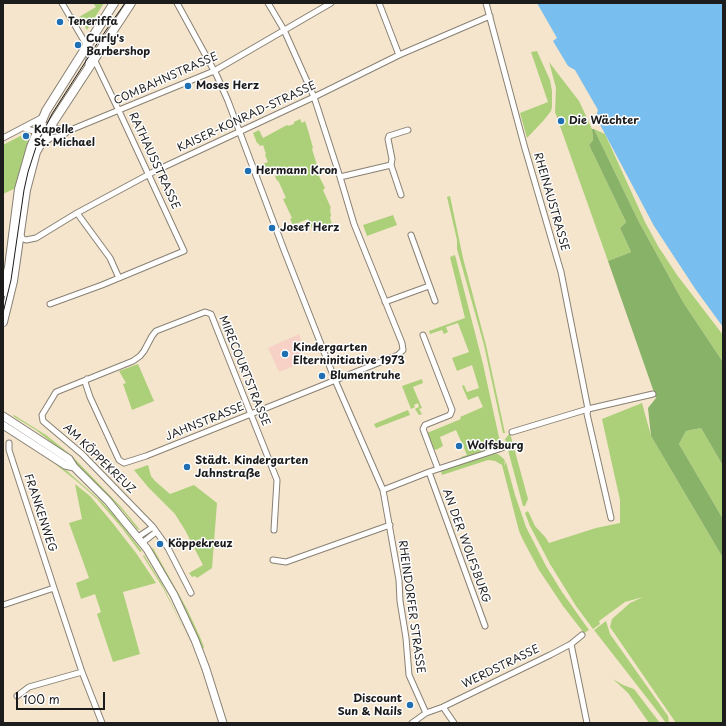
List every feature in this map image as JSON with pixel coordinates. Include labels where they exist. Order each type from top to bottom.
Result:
[{"type":"main road","points":[[3,292],[9,267],[19,189],[38,124],[114,3]]},
{"type":"main road","points":[[3,322],[13,281],[30,172],[39,145],[48,137],[50,127],[94,60],[102,45],[131,3]]},
{"type":"main road","points":[[3,416],[69,459],[74,467],[108,501],[140,540],[174,595],[206,669],[223,723]]},
{"type":"main road","points":[[3,424],[65,465],[74,467]]},
{"type":"street","points":[[62,3],[87,46],[90,55],[86,71]]},
{"type":"street","name":"RHEINDORFER STRASSE","points":[[177,3],[214,71],[228,101],[336,380],[383,490],[390,525],[406,638],[409,675],[426,713]]},
{"type":"street","points":[[268,3],[284,30],[314,97],[355,228],[385,302],[429,286]]},
{"type":"street","name":"COMBAHNSTRASSE","points":[[48,137],[62,136],[68,131],[214,71],[331,3]]},
{"type":"street","points":[[379,3],[399,55]]},
{"type":"street","name":"RHEINAUSTRASSE","points":[[486,3],[560,272],[588,409],[587,414],[611,518]]},
{"type":"street","name":"KAISER-KONRAD-STRASSE","points":[[20,234],[23,239],[26,240],[36,238],[77,213],[149,174],[314,97],[399,55],[490,16]]},
{"type":"street","name":"RATHAUSSTRASSE","points":[[94,60],[184,251],[119,278]]},
{"type":"street","points":[[24,128],[38,124]]},
{"type":"street","points":[[38,124],[48,137]]},
{"type":"street","points":[[3,138],[24,128],[38,124],[68,131]]},
{"type":"street","points":[[401,195],[391,165],[392,159],[388,139],[389,136],[408,130]]},
{"type":"street","points":[[340,177],[391,165]]},
{"type":"street","points":[[50,304],[119,278],[110,258],[77,213]]},
{"type":"street","points":[[411,235],[435,301]]},
{"type":"street","name":"JAHNSTRASSE","points":[[87,379],[85,382],[90,398],[119,460],[124,463],[143,457],[398,355],[403,350],[402,343],[385,302]]},
{"type":"street","name":"MIRECOURTSTRASSE","points":[[87,379],[138,358],[156,331],[206,312],[211,314],[277,480],[274,530]]},
{"type":"street","points":[[423,335],[452,410],[450,415],[425,425],[423,429],[438,469]]},
{"type":"street","name":"AM KÖPPEKREUZ","points":[[87,379],[56,392],[42,415],[42,418],[45,423],[82,454],[153,527],[168,548],[191,592]]},
{"type":"street","points":[[512,432],[588,409],[653,394]]},
{"type":"street","name":"FRANKENWEG","points":[[9,443],[9,450],[54,588],[82,672],[102,723]]},
{"type":"street","points":[[383,490],[429,472],[502,448]]},
{"type":"street","name":"AN DER WOLFSBURG","points":[[429,472],[485,626]]},
{"type":"street","points":[[273,560],[286,562],[390,525]]},
{"type":"street","points":[[140,540],[153,527]]},
{"type":"street","points":[[140,540],[156,532]]},
{"type":"street","points":[[3,604],[54,588]]},
{"type":"street","name":"WERDSTRASSE","points":[[412,723],[426,713],[443,707],[571,644],[582,635]]},
{"type":"street","points":[[571,644],[587,723]]},
{"type":"street","points":[[17,696],[29,687],[82,672]]},
{"type":"street","points":[[443,707],[454,723]]},
{"type":"shaded area","name":"Kindergarten Elterninitiative 1973","points":[[299,334],[306,351],[293,357],[296,365],[279,372],[268,348]]},
{"type":"green space","points":[[93,3],[104,3],[87,30],[79,17],[96,7]]},
{"type":"green space","points":[[537,51],[550,80],[552,107],[551,111],[544,120],[527,138],[520,113],[548,102],[531,52]]},
{"type":"green space","points":[[549,62],[579,101],[592,129],[593,140],[589,145],[626,222],[620,228],[631,252],[608,261],[555,112],[556,88]]},
{"type":"green space","points":[[300,119],[302,123],[305,121],[320,175],[319,176],[325,188],[323,190],[331,208],[331,228],[314,233],[308,219],[293,225],[290,219],[292,218],[283,199],[286,198],[275,176],[277,175],[276,172],[280,170],[279,166],[262,171],[260,165],[268,162],[263,145],[260,146],[257,143],[253,133],[259,130],[263,138],[287,125],[294,124],[294,122]]},
{"type":"green space","points":[[592,129],[594,129],[638,220],[683,302],[723,362],[723,466],[701,428],[686,431],[679,444],[723,519],[723,558],[651,436],[648,408],[656,398],[608,261],[631,252],[620,228],[626,222],[589,145],[593,140]]},
{"type":"green space","points":[[594,129],[605,134],[645,222],[658,246],[677,275],[723,335],[723,362],[683,302],[638,220]]},
{"type":"green space","points":[[26,133],[29,136],[16,188],[3,194],[3,145]]},
{"type":"green space","points":[[450,196],[463,258],[486,345],[505,433],[503,433],[484,345],[457,249],[457,240],[447,197]]},
{"type":"green space","points":[[393,215],[397,225],[367,236],[363,225]]},
{"type":"green space","points":[[455,255],[483,364],[500,442],[495,448],[462,460],[461,457],[467,455],[456,430],[440,437],[443,446],[436,450],[434,449],[427,433],[461,419],[460,417],[483,407],[478,396],[468,400],[462,386],[464,385],[467,392],[479,388],[472,365],[457,371],[452,358],[469,352],[458,323],[446,327],[448,332],[444,334],[442,330],[430,334],[429,331],[465,318],[450,257]]},
{"type":"green space","points":[[138,364],[154,401],[132,410],[123,384],[126,383],[119,371]]},
{"type":"green space","points":[[422,379],[423,383],[413,387],[422,408],[419,409],[422,414],[419,415],[415,409],[419,407],[418,403],[411,409],[402,386]]},
{"type":"green space","points":[[642,403],[651,436],[723,558],[723,723],[676,723],[610,627],[612,619],[630,603],[643,597],[625,602],[599,621],[600,624],[593,629],[576,606],[550,564],[530,526],[525,513],[528,511],[535,526],[549,543],[596,528],[620,523],[620,500],[602,419]]},
{"type":"green space","points":[[408,410],[410,415],[376,428],[374,424]]},
{"type":"green space","points":[[14,415],[46,435],[71,455],[122,508],[140,530],[137,529],[122,510],[70,457],[36,430],[13,416]]},
{"type":"green space","points":[[701,428],[723,466],[723,519],[679,444],[686,431]]},
{"type":"green space","points":[[510,433],[528,499],[525,506],[523,506],[505,439]]},
{"type":"green space","points":[[492,453],[498,454],[504,459],[504,466],[506,462],[526,527],[546,566],[562,592],[589,630],[584,633],[563,606],[539,570],[523,540],[519,531],[502,465],[495,461],[488,460],[442,475],[441,471]]},
{"type":"green space","points":[[44,455],[67,471],[101,501],[142,551],[140,552],[97,499]]},
{"type":"green space","points":[[148,465],[151,476],[170,494],[194,485],[217,503],[212,568],[197,578],[195,576],[192,577],[189,573],[203,565],[185,530],[175,514],[148,487],[134,470]]},
{"type":"green space","points":[[75,484],[90,496],[111,521],[136,553],[156,583],[123,592],[140,654],[113,662],[97,614],[101,612],[95,594],[81,599],[76,583],[89,578],[69,523],[82,519]]},
{"type":"green space","points":[[153,548],[187,609],[204,647],[203,649],[187,612],[152,549]]},
{"type":"green space","points":[[144,555],[162,584],[186,634],[163,588],[143,556]]},
{"type":"green space","points":[[606,621],[610,634],[668,716],[669,723],[666,723],[594,630]]},
{"type":"green space","points":[[613,679],[634,689],[660,723],[649,723],[628,693]]},
{"type":"water","points":[[537,3],[723,3],[723,327],[696,290],[654,226],[596,117],[598,110],[575,70],[568,66],[553,41],[557,38]]},
{"type":"tram line","points":[[3,313],[11,280],[24,190],[37,144],[52,114],[125,3]]},
{"type":"place","name":"Teneriffa","points":[[60,22]]},
{"type":"place","name":"Curly's Barbershop","points":[[78,45]]},
{"type":"place","name":"Moses Herz","points":[[188,86]]},
{"type":"place","name":"Die Wächter","points":[[561,121]]},
{"type":"place","name":"Kapelle St. Michael","points":[[26,136]]},
{"type":"place","name":"Hermann Kron","points":[[248,171]]},
{"type":"place","name":"Josef Herz","points":[[272,228]]},
{"type":"place","name":"Kindergarten Elterninitiative 1973","points":[[285,354]]},
{"type":"place","name":"Blumentruhe","points":[[322,376]]},
{"type":"place","name":"Wolfsburg","points":[[459,446]]},
{"type":"place","name":"Städt. Kindergarten Jahnstraße","points":[[187,467]]},
{"type":"place","name":"Köppekreuz","points":[[160,544]]},
{"type":"place","name":"Discount Sun & Nails","points":[[410,705]]}]
